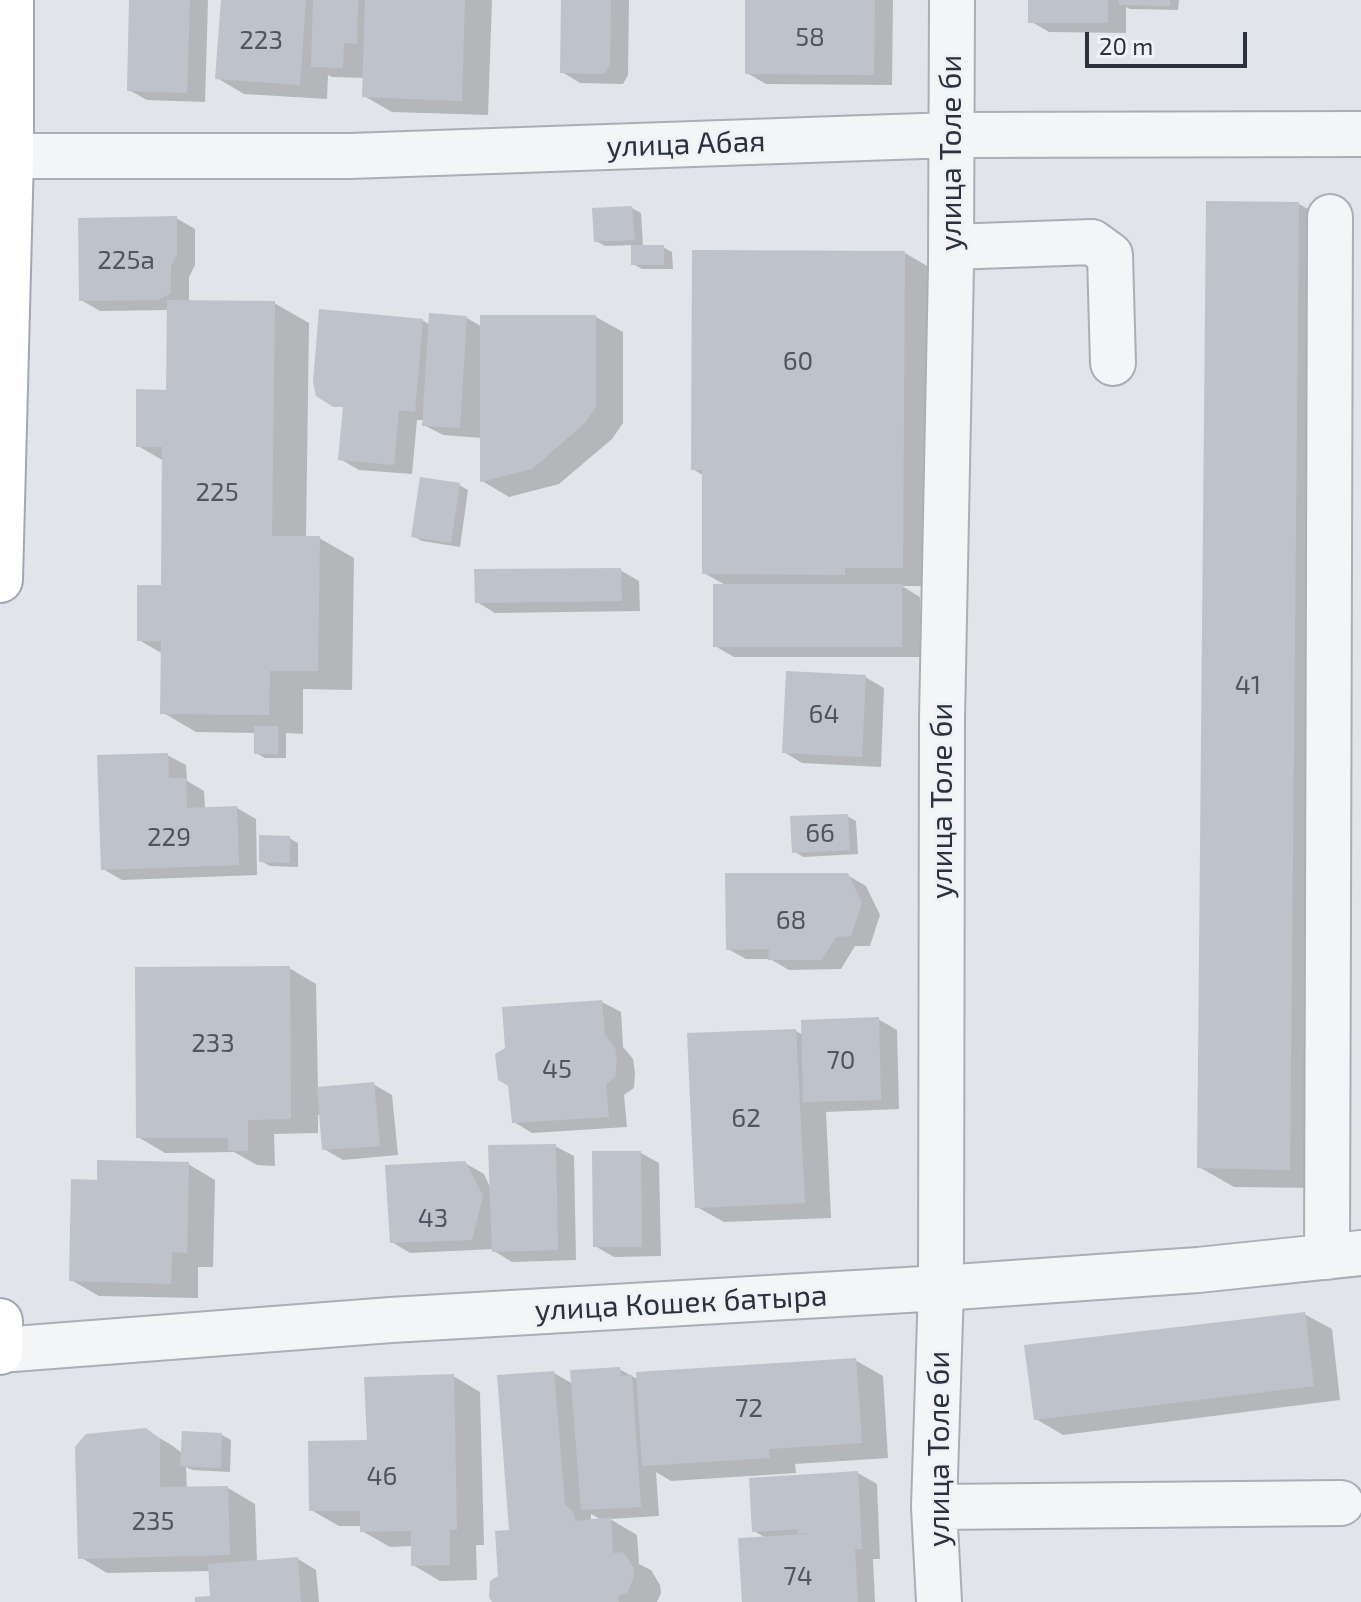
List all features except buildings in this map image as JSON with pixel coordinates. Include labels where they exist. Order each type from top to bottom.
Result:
[{"type":"main road","points":[[0,580],[3,344],[11,156],[11,0]]},
{"type":"main road","points":[[0,1321],[0,1351]]},
{"type":"street","name":"улица Толе би","points":[[939,1602],[934,1507],[941,1288],[942,719],[951,247],[952,0]]},
{"type":"street","name":"улица Абая","points":[[11,156],[350,156],[951,135],[1361,134]]},
{"type":"street","points":[[1330,217],[1344,1255]]},
{"type":"street","points":[[951,247],[1092,242],[1110,255],[1113,363]]},
{"type":"street","name":"улица Кошек батыра","points":[[0,1351],[391,1320],[1198,1270],[1344,1255]]},
{"type":"street","points":[[934,1507],[1341,1503]]}]
